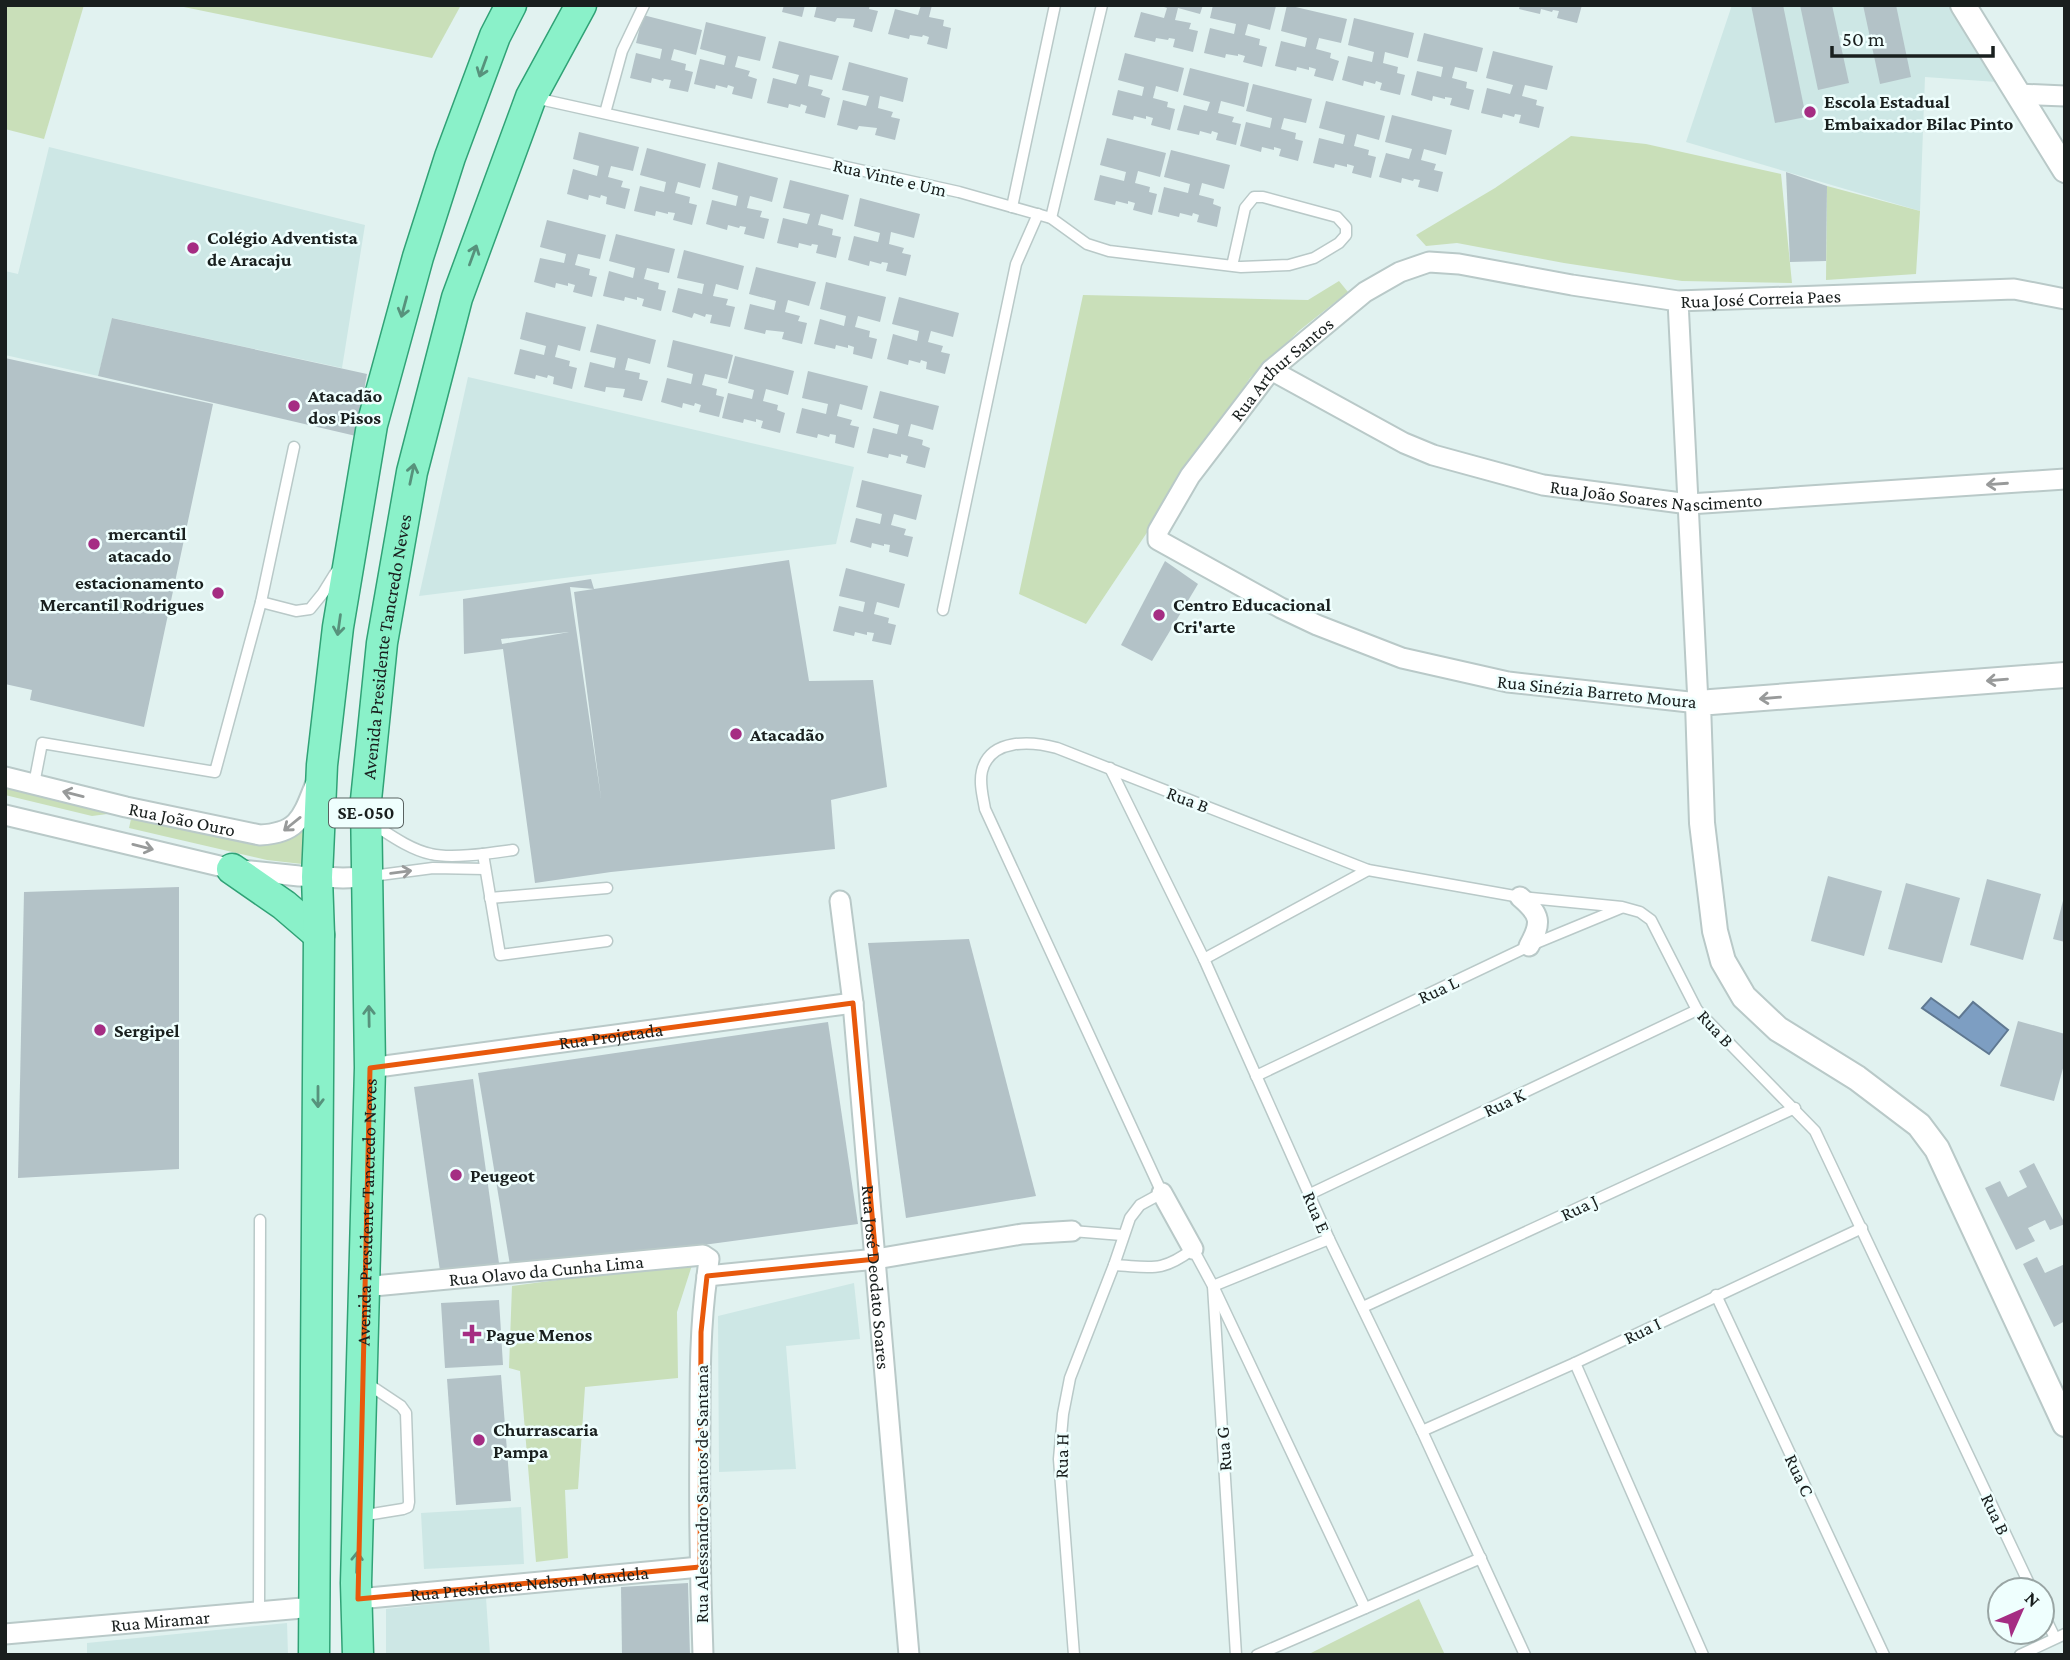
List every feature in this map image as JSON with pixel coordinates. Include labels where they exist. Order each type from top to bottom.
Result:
[{"type":"main road","name":"SE-050","points":[[314,1655],[319,936],[317,877],[322,765],[338,627],[372,425],[418,257],[454,145],[495,36],[511,5]]},
{"type":"main road","name":"Avenida Presidente Tancredo Neves","points":[[358,1655],[363,1287],[370,1068],[366,800],[382,643],[412,472],[457,298],[531,97],[581,5]]},
{"type":"main road","points":[[232,869],[284,905],[319,936]]},
{"type":"street","points":[[1963,5],[2065,170]]},
{"type":"street","points":[[2017,94],[2065,96]]},
{"type":"street","name":"Rua Arthur Santos","points":[[1158,540],[1158,531],[1191,475],[1271,370],[1366,292],[1388,279],[1429,262],[1459,264]]},
{"type":"street","name":"Rua José Correia Paes","points":[[1459,264],[1678,301],[2014,289],[2065,299]]},
{"type":"street","points":[[1678,301],[1702,823],[1715,932],[1723,961],[1744,997],[1778,1030],[1857,1078],[1919,1125],[1937,1149],[2062,1410]]},
{"type":"street","name":"Rua João Soares Nascimento","points":[[1271,370],[1376,429],[1433,455],[1543,485],[1689,504],[2065,479]]},
{"type":"street","name":"Rua Sinézia Barreto Moura","points":[[1158,540],[1317,625],[1402,658],[1458,673],[1508,682],[1698,704],[2065,674]]},
{"type":"street","name":"Rua João Ouro","points":[[5,777],[126,807],[260,835],[277,834],[298,822],[322,765]]},
{"type":"street","points":[[115,839],[127,821],[126,807]]},
{"type":"street","name":"Rua João Ouro","points":[[5,815],[115,839],[232,869],[317,877],[368,877]]},
{"type":"street","points":[[1520,897],[1535,910],[1538,923],[1528,946]]},
{"type":"street","name":"Rua José Deodato Soares","points":[[840,901],[853,1003],[909,1655]]},
{"type":"street","name":"Rua Projetada","points":[[370,1068],[853,1003]]},
{"type":"street","points":[[1162,1193],[1193,1249]]},
{"type":"street","points":[[707,1276],[876,1259],[1022,1234],[1072,1231]]},
{"type":"street","name":"Rua Olavo da Cunha Lima","points":[[363,1287],[703,1255],[709,1259],[707,1276]]},
{"type":"street","name":"Rua Alessandro Santos de Santana","points":[[703,1655],[700,1567],[701,1332],[707,1276]]},
{"type":"street","name":"Rua Presidente Nelson Mandela","points":[[358,1599],[700,1567]]},
{"type":"street","name":"Rua Miramar","points":[[5,1634],[314,1607]]},
{"type":"lane","points":[[605,113],[622,51],[644,5]]},
{"type":"lane","points":[[1012,207],[1055,5]]},
{"type":"lane","points":[[1051,218],[1102,5]]},
{"type":"lane","name":"Rua Vinte e Um","points":[[531,97],[946,189],[1051,218],[1094,247],[1237,267],[1289,265],[1314,258],[1339,243],[1346,235],[1346,227],[1337,217],[1263,197],[1254,197],[1245,208],[1237,267]]},
{"type":"lane","points":[[943,610],[1016,264],[1038,214]]},
{"type":"lane","points":[[34,784],[42,743],[215,772],[261,602],[294,447]]},
{"type":"lane","points":[[261,602],[296,611],[310,608],[323,593],[353,541]]},
{"type":"lane","name":"Rua B","points":[[1162,1193],[985,809],[981,786],[986,759],[995,750],[1007,745],[1044,744],[1368,870],[1520,897],[1622,907],[1640,912],[1651,920],[1697,1010],[1795,1108],[1820,1139],[2025,1576]]},
{"type":"lane","name":"Rua E","points":[[1110,768],[1204,959],[1329,1239],[1525,1655]]},
{"type":"lane","points":[[367,819],[392,837],[431,855],[483,854],[513,850]]},
{"type":"lane","points":[[483,854],[500,956],[607,941]]},
{"type":"lane","points":[[368,877],[433,868],[485,869]]},
{"type":"lane","points":[[1204,959],[1368,870]]},
{"type":"lane","points":[[490,898],[607,888]]},
{"type":"lane","name":"Rua L","points":[[1256,1076],[1528,946],[1622,907]]},
{"type":"lane","name":"Rua K","points":[[1310,1194],[1697,1010]]},
{"type":"lane","name":"Rua J","points":[[1363,1307],[1795,1108]]},
{"type":"lane","name":"Rua H","points":[[1074,1655],[1059,1459],[1063,1414],[1070,1378],[1114,1265],[1122,1235],[1134,1211],[1162,1193]]},
{"type":"lane","points":[[259,1612],[260,1220]]},
{"type":"lane","name":"Rua I","points":[[1422,1432],[1862,1227]]},
{"type":"lane","points":[[1072,1231],[1122,1235]]},
{"type":"lane","points":[[1329,1239],[1213,1286],[1365,1608]]},
{"type":"lane","points":[[1114,1265],[1164,1266],[1193,1249]]},
{"type":"lane","name":"Rua G","points":[[1193,1249],[1213,1286],[1236,1655]]},
{"type":"lane","name":"Rua C","points":[[1716,1295],[1884,1655]]},
{"type":"lane","points":[[1575,1363],[1703,1655]]},
{"type":"lane","points":[[359,1516],[403,1509],[408,1507],[409,1502],[404,1409],[362,1379]]},
{"type":"lane","points":[[1257,1655],[1481,1558]]},
{"type":"lane","points":[[2020,1655],[2060,1636]]},
{"type":"highlighted area","points":[[853,1003],[876,1259],[707,1276],[701,1332],[700,1567],[358,1599],[370,1068]]},
{"type":"shaded area","name":"Escola Estadual Embaixador Bilac Pinto","points":[[1732,5],[1951,5],[1997,82],[1925,77],[1920,211],[1686,142]]},
{"type":"shaded area","name":"Colégio Adventista de Aracaju","points":[[49,147],[365,225],[342,368],[113,318],[98,376],[5,355],[5,271],[18,274]]},
{"type":"shaded area","points":[[468,377],[854,467],[836,544],[419,596]]},
{"type":"shaded area","points":[[854,1283],[860,1339],[786,1346],[796,1469],[719,1472],[718,1316]]},
{"type":"shaded area","points":[[521,1507],[524,1564],[424,1569],[421,1513]]},
{"type":"shaded area","points":[[486,1598],[490,1655],[386,1655],[386,1609]]},
{"type":"shaded area","points":[[287,1623],[288,1655],[87,1655],[87,1643]]},
{"type":"green space","points":[[5,5],[84,5],[44,139],[5,129]]},
{"type":"green space","points":[[174,5],[461,5],[432,58]]},
{"type":"green space","points":[[1571,136],[1646,144],[1781,174],[1792,283],[1682,281],[1457,243],[1426,246],[1416,235],[1495,188]]},
{"type":"green space","points":[[1827,186],[1920,211],[1916,274],[1826,280]]},
{"type":"green space","points":[[1339,281],[1348,292],[1300,330],[1250,378],[1086,624],[1019,594],[1083,295],[1308,300]]},
{"type":"green space","points":[[5,782],[115,813],[92,816],[5,795]]},
{"type":"green space","points":[[133,810],[271,843],[304,829],[302,864],[267,860],[129,828]]},
{"type":"green space","points":[[693,1262],[677,1312],[678,1378],[585,1387],[578,1489],[565,1490],[568,1558],[536,1562],[520,1371],[509,1368],[512,1286]]},
{"type":"green space","points":[[1419,1599],[1445,1655],[1307,1655]]},
{"type":"water","points":[[1931,998],[1959,1018],[1973,1002],[2008,1030],[1989,1054],[1922,1008]]},
{"type":"building","points":[[784,5],[805,5],[802,17],[782,12]]},
{"type":"building","points":[[817,5],[870,5],[869,9],[878,11],[872,32],[853,27],[855,19],[837,18],[835,22],[814,17]]},
{"type":"building","points":[[921,5],[932,5],[929,17],[944,20],[943,26],[951,28],[947,49],[927,44],[929,37],[923,35],[910,35],[909,39],[888,34],[895,9],[918,15]]},
{"type":"building","points":[[1158,5],[1203,5],[1200,14],[1178,8],[1175,20],[1191,23],[1189,29],[1198,31],[1193,52],[1173,47],[1175,39],[1156,38],[1155,42],[1134,37],[1141,12],[1164,18],[1167,8]]},
{"type":"building","points":[[1213,5],[1276,6],[1270,30],[1248,24],[1245,35],[1260,39],[1259,45],[1267,47],[1262,67],[1243,62],[1245,56],[1238,54],[1226,54],[1225,58],[1204,53],[1210,28],[1234,34],[1236,24],[1210,18]]},
{"type":"building","points":[[1287,5],[1347,19],[1341,43],[1319,38],[1316,49],[1331,53],[1330,58],[1339,61],[1333,81],[1314,76],[1316,69],[1309,67],[1309,70],[1297,67],[1296,71],[1275,66],[1281,41],[1305,47],[1307,38],[1281,31]]},
{"type":"building","points":[[1520,5],[1582,5],[1577,23],[1557,18],[1559,11],[1541,9],[1540,14],[1519,9]]},
{"type":"building","points":[[1751,5],[1783,5],[1806,117],[1775,123]]},
{"type":"building","points":[[1800,5],[1832,5],[1849,83],[1818,90]]},
{"type":"building","points":[[1863,5],[1896,5],[1911,77],[1880,84]]},
{"type":"building","points":[[643,15],[702,30],[696,55],[674,49],[671,60],[686,64],[685,70],[693,72],[688,92],[669,88],[671,80],[652,78],[651,83],[630,78],[636,53],[660,59],[662,49],[636,43]]},
{"type":"building","points":[[1354,18],[1414,33],[1408,58],[1385,52],[1383,63],[1398,67],[1397,73],[1405,75],[1400,95],[1380,90],[1382,83],[1376,81],[1375,84],[1364,81],[1363,86],[1342,80],[1348,56],[1372,62],[1374,52],[1348,45]]},
{"type":"building","points":[[706,22],[766,37],[760,61],[738,56],[735,67],[750,71],[748,76],[757,79],[752,99],[732,94],[734,87],[728,85],[727,88],[716,85],[715,89],[694,84],[700,59],[724,65],[726,56],[700,49]]},
{"type":"building","points":[[1424,33],[1483,48],[1477,72],[1455,67],[1452,78],[1467,82],[1466,88],[1474,90],[1469,110],[1450,105],[1452,98],[1433,96],[1432,101],[1411,95],[1417,71],[1441,77],[1443,67],[1417,61]]},
{"type":"building","points":[[779,41],[839,56],[832,80],[810,75],[808,86],[823,90],[821,95],[830,98],[825,118],[805,113],[807,106],[801,104],[800,107],[789,104],[788,108],[767,103],[773,78],[796,84],[799,75],[772,68]]},
{"type":"building","points":[[1493,51],[1553,66],[1547,90],[1525,85],[1522,96],[1537,100],[1536,105],[1544,107],[1539,128],[1519,123],[1521,115],[1515,114],[1514,117],[1503,114],[1502,118],[1481,113],[1487,88],[1510,94],[1513,85],[1486,78]]},
{"type":"building","points":[[1125,53],[1184,68],[1178,92],[1156,86],[1153,98],[1168,102],[1167,107],[1175,109],[1170,130],[1151,125],[1153,118],[1146,116],[1146,119],[1134,116],[1133,120],[1112,115],[1118,90],[1142,96],[1144,87],[1118,80]]},
{"type":"building","points":[[849,62],[908,78],[903,102],[880,96],[878,108],[893,112],[891,117],[900,119],[895,140],[875,135],[877,128],[859,126],[857,130],[837,125],[843,100],[866,106],[869,96],[842,90]]},
{"type":"building","points":[[1190,68],[1249,83],[1244,107],[1221,101],[1218,113],[1234,117],[1232,122],[1241,124],[1236,145],[1216,140],[1218,133],[1212,131],[1211,134],[1200,131],[1199,135],[1177,130],[1184,105],[1207,111],[1210,102],[1183,95]]},
{"type":"building","points":[[1253,84],[1312,99],[1306,123],[1284,118],[1281,129],[1296,133],[1295,139],[1303,141],[1298,161],[1279,156],[1281,149],[1274,147],[1274,150],[1262,147],[1261,152],[1240,146],[1246,122],[1270,128],[1272,118],[1246,111]]},
{"type":"building","points":[[1326,101],[1385,116],[1379,140],[1357,134],[1354,146],[1369,150],[1368,155],[1376,157],[1371,178],[1352,173],[1354,166],[1347,164],[1347,167],[1335,164],[1334,168],[1313,163],[1319,138],[1343,144],[1345,135],[1319,128]]},
{"type":"building","points":[[1392,115],[1452,130],[1446,155],[1424,149],[1421,160],[1436,164],[1434,170],[1443,172],[1438,192],[1418,187],[1420,180],[1402,178],[1401,183],[1379,177],[1386,153],[1409,159],[1412,149],[1385,142]]},
{"type":"building","points":[[579,132],[639,147],[633,171],[611,166],[608,177],[623,181],[621,187],[630,189],[625,209],[606,204],[607,197],[601,195],[600,198],[589,195],[588,200],[567,194],[573,169],[597,176],[599,166],[573,159]]},
{"type":"building","points":[[1107,138],[1166,153],[1160,177],[1138,171],[1135,183],[1150,187],[1149,192],[1157,194],[1152,215],[1133,210],[1135,203],[1128,201],[1128,204],[1116,201],[1115,205],[1094,200],[1100,175],[1124,181],[1126,172],[1100,165]]},
{"type":"building","points":[[647,148],[706,164],[700,188],[678,182],[675,193],[690,197],[689,203],[697,205],[692,225],[673,220],[675,213],[656,211],[655,216],[634,211],[640,186],[664,192],[666,182],[640,175]]},
{"type":"building","points":[[1171,150],[1230,165],[1224,189],[1202,183],[1199,195],[1214,199],[1213,204],[1221,207],[1217,227],[1197,222],[1199,215],[1193,213],[1192,216],[1180,213],[1179,217],[1158,212],[1164,187],[1188,193],[1190,184],[1164,177]]},
{"type":"building","points":[[718,162],[778,178],[772,202],[750,196],[747,208],[762,211],[760,217],[769,219],[764,239],[744,234],[746,227],[728,225],[727,230],[706,224],[712,200],[736,206],[738,196],[712,189]]},
{"type":"building","points":[[1786,172],[1827,186],[1826,261],[1790,262]]},
{"type":"building","points":[[790,180],[849,195],[843,220],[821,214],[818,225],[833,229],[832,235],[841,237],[836,258],[816,253],[818,245],[799,243],[798,248],[777,243],[783,218],[807,224],[810,214],[783,208]]},
{"type":"building","points":[[860,198],[920,214],[914,238],[891,232],[889,244],[904,248],[902,253],[911,255],[906,276],[886,271],[888,263],[870,261],[869,266],[848,260],[854,236],[878,242],[880,233],[854,226]]},
{"type":"building","points":[[547,220],[606,235],[600,259],[578,254],[575,265],[590,269],[589,275],[597,277],[592,297],[573,292],[575,285],[568,283],[568,286],[556,283],[555,288],[534,282],[540,258],[564,263],[566,254],[540,247]]},
{"type":"building","points":[[616,234],[675,249],[669,273],[647,268],[644,279],[659,283],[658,289],[666,291],[661,311],[642,306],[644,299],[637,297],[637,300],[625,297],[624,301],[603,296],[609,271],[633,278],[635,268],[609,261]]},
{"type":"building","points":[[684,250],[744,266],[738,290],[716,284],[713,296],[728,299],[726,305],[735,307],[730,327],[710,323],[712,315],[706,314],[705,317],[694,313],[692,318],[672,312],[678,288],[702,294],[704,284],[677,278]]},
{"type":"building","points":[[756,267],[816,282],[809,306],[788,300],[785,312],[800,316],[798,321],[807,323],[802,344],[782,339],[784,332],[766,330],[765,334],[744,329],[750,304],[774,310],[776,301],[749,294]]},
{"type":"building","points":[[826,282],[886,297],[880,322],[858,316],[855,327],[870,331],[869,337],[877,339],[872,359],[853,354],[854,347],[848,345],[848,348],[836,345],[835,349],[814,344],[820,319],[844,326],[846,316],[820,309]]},
{"type":"building","points":[[899,297],[959,313],[953,337],[931,331],[928,342],[943,346],[941,352],[950,354],[945,374],[926,369],[927,362],[921,360],[920,363],[909,360],[908,365],[887,359],[893,334],[917,341],[919,331],[892,324]]},
{"type":"building","points":[[526,312],[586,327],[580,351],[558,345],[555,357],[570,361],[569,366],[577,368],[572,389],[553,384],[554,377],[548,375],[547,378],[536,375],[535,379],[514,374],[520,349],[544,355],[546,346],[520,339]]},
{"type":"building","name":"Atacadão dos Pisos","points":[[112,318],[367,374],[356,436],[98,376]]},
{"type":"building","points":[[597,324],[656,340],[650,364],[628,358],[625,370],[640,373],[639,379],[648,381],[642,401],[623,397],[625,389],[606,387],[605,392],[584,387],[590,362],[614,368],[616,358],[590,352]]},
{"type":"building","points":[[673,340],[733,355],[727,379],[705,374],[702,385],[717,389],[716,395],[724,397],[719,417],[699,412],[701,405],[695,403],[694,406],[683,403],[682,408],[661,402],[667,378],[691,384],[693,374],[667,367]]},
{"type":"building","points":[[735,356],[794,371],[788,395],[766,389],[763,401],[778,405],[777,410],[785,413],[780,433],[761,428],[763,421],[756,419],[756,422],[744,419],[743,423],[722,418],[728,393],[752,399],[754,390],[728,383]]},
{"type":"building","name":"mercantil atacado","points":[[5,358],[213,404],[144,727],[30,700],[32,690],[5,684]]},
{"type":"building","points":[[808,371],[868,386],[862,410],[840,404],[837,416],[852,420],[850,425],[859,427],[854,448],[835,443],[836,435],[830,434],[829,437],[818,434],[817,438],[796,433],[802,408],[826,414],[828,404],[802,398]]},
{"type":"building","points":[[880,391],[939,406],[933,430],[911,424],[908,436],[923,440],[922,445],[930,448],[925,468],[906,463],[908,456],[901,454],[901,457],[889,454],[888,458],[867,453],[873,428],[897,434],[899,425],[873,418]]},
{"type":"building","points":[[862,480],[922,495],[916,520],[894,514],[891,525],[906,529],[904,535],[913,537],[908,557],[889,552],[890,545],[872,543],[871,548],[850,542],[856,518],[880,524],[882,514],[856,507]]},
{"type":"building","name":"Atacadão","points":[[789,560],[809,681],[873,680],[887,787],[831,800],[835,849],[611,872],[535,883],[503,649],[464,654],[463,599],[591,579],[594,589]],"holes":[[[570,587],[594,589],[574,592],[601,798]],[[569,632],[502,644],[501,639]]]},
{"type":"building","name":"Centro Educacional Cri'arte","points":[[1165,561],[1198,584],[1152,661],[1121,645]]},
{"type":"building","points":[[846,568],[905,584],[899,608],[877,602],[874,614],[889,618],[888,623],[896,625],[891,645],[872,641],[874,633],[867,632],[867,635],[855,632],[854,636],[833,631],[839,606],[863,612],[865,602],[839,596]]},
{"type":"building","points":[[1828,876],[1882,891],[1864,956],[1811,941]]},
{"type":"building","points":[[1987,879],[2041,894],[2023,960],[1970,945]]},
{"type":"building","points":[[1906,883],[1960,898],[1942,963],[1888,949]]},
{"type":"building","name":"Sergipel","points":[[179,887],[179,1169],[18,1178],[24,892]]},
{"type":"building","points":[[2065,897],[2065,942],[2053,939]]},
{"type":"building","points":[[969,939],[1036,1196],[906,1218],[868,943]]},
{"type":"building","points":[[2018,1021],[2065,1034],[2065,1061],[2054,1101],[2000,1086]]},
{"type":"building","points":[[828,1022],[858,1224],[511,1271],[478,1073]]},
{"type":"building","name":"Peugeot","points":[[473,1079],[499,1263],[440,1271],[414,1087]]},
{"type":"building","points":[[2034,1163],[2065,1224],[2050,1230],[2045,1220],[2028,1228],[2035,1241],[2016,1250],[1985,1188],[2000,1181],[2008,1197],[2027,1187],[2019,1171]]},
{"type":"building","points":[[2037,1257],[2045,1273],[2065,1264],[2065,1321],[2054,1327],[2023,1264]]},
{"type":"building","name":"Pague Menos","points":[[499,1300],[503,1365],[445,1368],[441,1303]]},
{"type":"building","name":"Churrascaria Pampa","points":[[501,1375],[511,1501],[456,1505],[447,1379]]},
{"type":"building","points":[[688,1583],[690,1655],[622,1655],[621,1587]]},
{"type":"place","name":"Escola Estadual Embaixador Bilac Pinto","points":[[1810,112]]},
{"type":"place","name":"Colégio Adventista de Aracaju","points":[[193,248]]},
{"type":"place","name":"Atacadão dos Pisos","points":[[294,406]]},
{"type":"place","name":"mercantil atacado","points":[[94,544]]},
{"type":"place","name":"estacionamento Mercantil Rodrigues","points":[[218,593]]},
{"type":"place","name":"Centro Educacional Cri'arte","points":[[1159,615]]},
{"type":"place","name":"Atacadão","points":[[736,734]]},
{"type":"place","name":"Sergipel","points":[[100,1030]]},
{"type":"place","name":"Peugeot","points":[[456,1175]]},
{"type":"place","name":"Pague Menos","points":[[472,1334]]},
{"type":"place","name":"Churrascaria Pampa","points":[[479,1440]]}]
